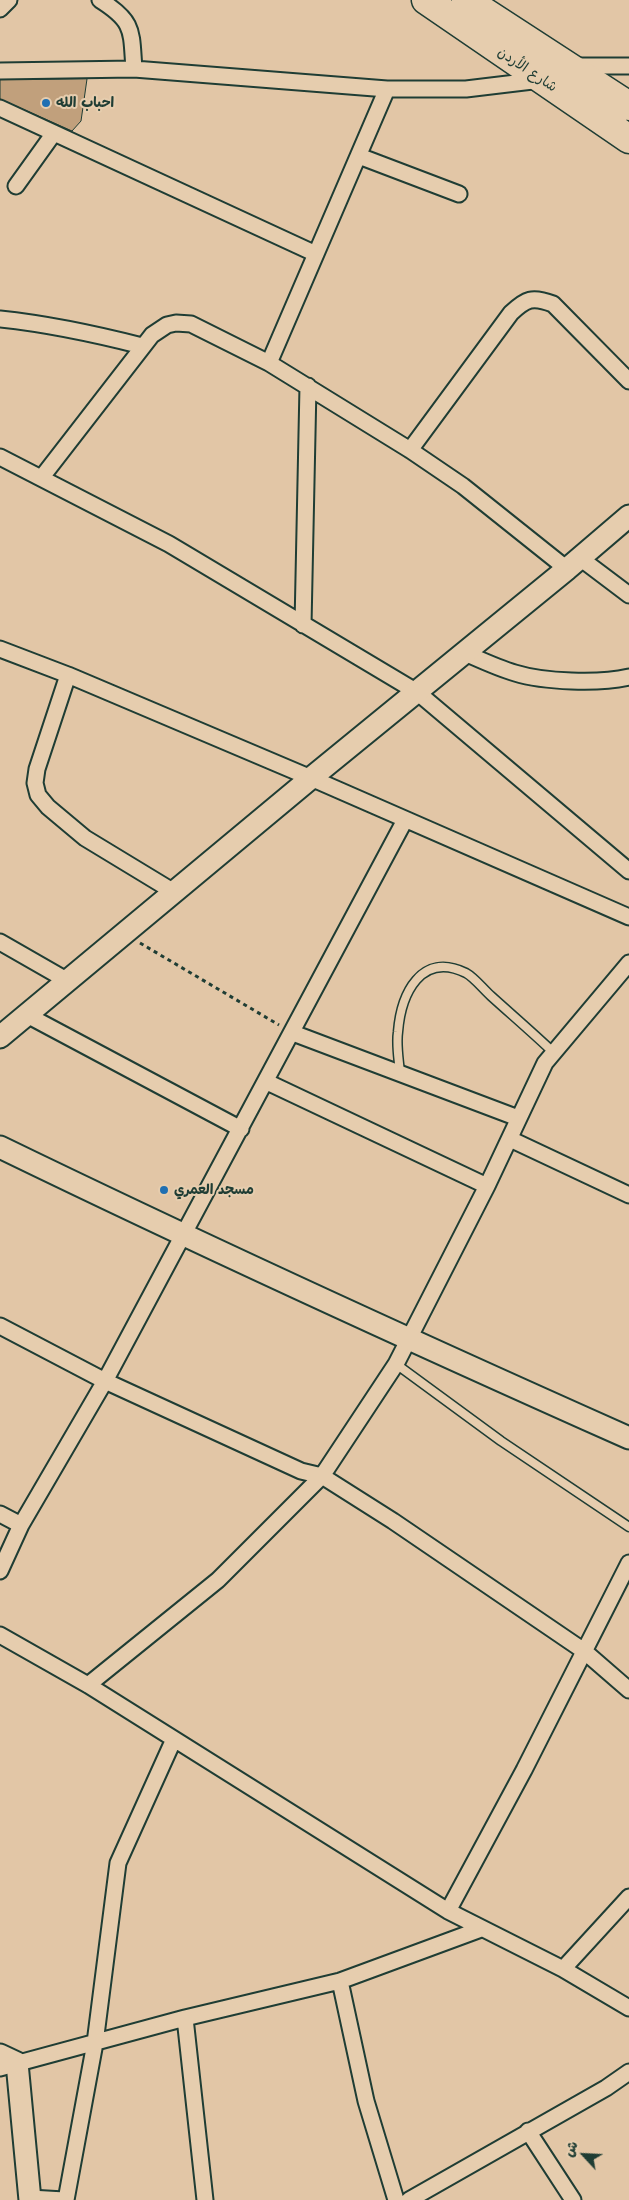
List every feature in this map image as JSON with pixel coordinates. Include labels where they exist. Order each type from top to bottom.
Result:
[{"type":"highway","name":"شارع الأردن","points":[[426,0],[629,139]]},
{"type":"highway","name":"شارع الأردن","points":[[466,0],[629,106]]},
{"type":"street","points":[[0,9],[9,0]]},
{"type":"street","points":[[100,0],[118,11],[127,21],[132,33],[134,70]]},
{"type":"street","points":[[569,66],[629,66]]},
{"type":"street","points":[[0,71],[134,70],[387,90],[466,89],[541,80]]},
{"type":"street","points":[[269,363],[387,90]]},
{"type":"street","points":[[0,108],[316,254]]},
{"type":"street","points":[[16,186],[54,134]]},
{"type":"street","points":[[359,156],[459,194]]},
{"type":"street","points":[[410,450],[511,313],[523,302],[532,299],[553,304],[629,381]]},
{"type":"street","points":[[0,319],[58,327],[142,346]]},
{"type":"street","points":[[42,477],[152,335],[167,325],[176,322],[191,324],[269,363],[308,386],[410,450],[574,564],[629,595]]},
{"type":"street","points":[[303,625],[308,386]]},
{"type":"street","points":[[0,457],[169,544],[417,692],[629,871]]},
{"type":"street","points":[[0,1037],[311,778],[574,564],[629,516]]},
{"type":"street","points":[[0,649],[68,675],[311,778],[629,917]]},
{"type":"street","points":[[465,653],[516,673],[565,680],[611,681],[629,677]]},
{"type":"street","points":[[68,675],[37,769],[35,783],[38,795],[48,807],[85,838],[174,892]]},
{"type":"street","points":[[0,1571],[21,1525],[105,1381],[184,1236],[405,820]]},
{"type":"street","points":[[0,942],[68,981]]},
{"type":"street","points":[[88,1686],[218,1580],[322,1476],[396,1364],[487,1186],[537,1076],[554,1052],[629,963]]},
{"type":"street","points":[[26,1015],[241,1129]]},
{"type":"street","points":[[293,1033],[518,1118]]},
{"type":"street","points":[[266,1082],[487,1186]]},
{"type":"street","points":[[510,1138],[629,1195]]},
{"type":"street","points":[[0,1147],[184,1236],[407,1340],[629,1438]]},
{"type":"street","points":[[0,1326],[105,1381],[301,1471],[322,1476],[394,1521],[584,1650],[629,1690]]},
{"type":"street","points":[[0,1514],[21,1525]]},
{"type":"street","points":[[448,1911],[519,1779],[629,1563]]},
{"type":"street","points":[[0,1635],[88,1686],[448,1911],[563,1969],[629,2008]]},
{"type":"street","points":[[174,1739],[118,1863],[95,2043],[65,2200],[30,2199],[6,2062],[95,2043],[185,2018],[340,1981],[481,1929]]},
{"type":"street","points":[[563,1969],[629,1897]]},
{"type":"street","points":[[340,1981],[366,2101],[396,2200]]},
{"type":"street","points":[[185,2018],[205,2200]]},
{"type":"street","points":[[409,2200],[629,2072]]},
{"type":"street","points":[[528,2132],[573,2200]]},
{"type":"lane","points":[[400,1074],[398,1032],[403,1008],[412,985],[421,973],[433,968],[444,967],[467,974],[554,1052]]},
{"type":"lane","points":[[396,1364],[501,1441],[629,1527]]},
{"type":"path","points":[[125,934],[293,1033]]},
{"type":"building","name":"احباب الله","points":[[87,79],[81,121],[72,131],[0,99],[0,80]]},
{"type":"place","name":"احباب الله","points":[[46,103]]},
{"type":"place","name":"مسجد العمري","points":[[164,1190]]}]
